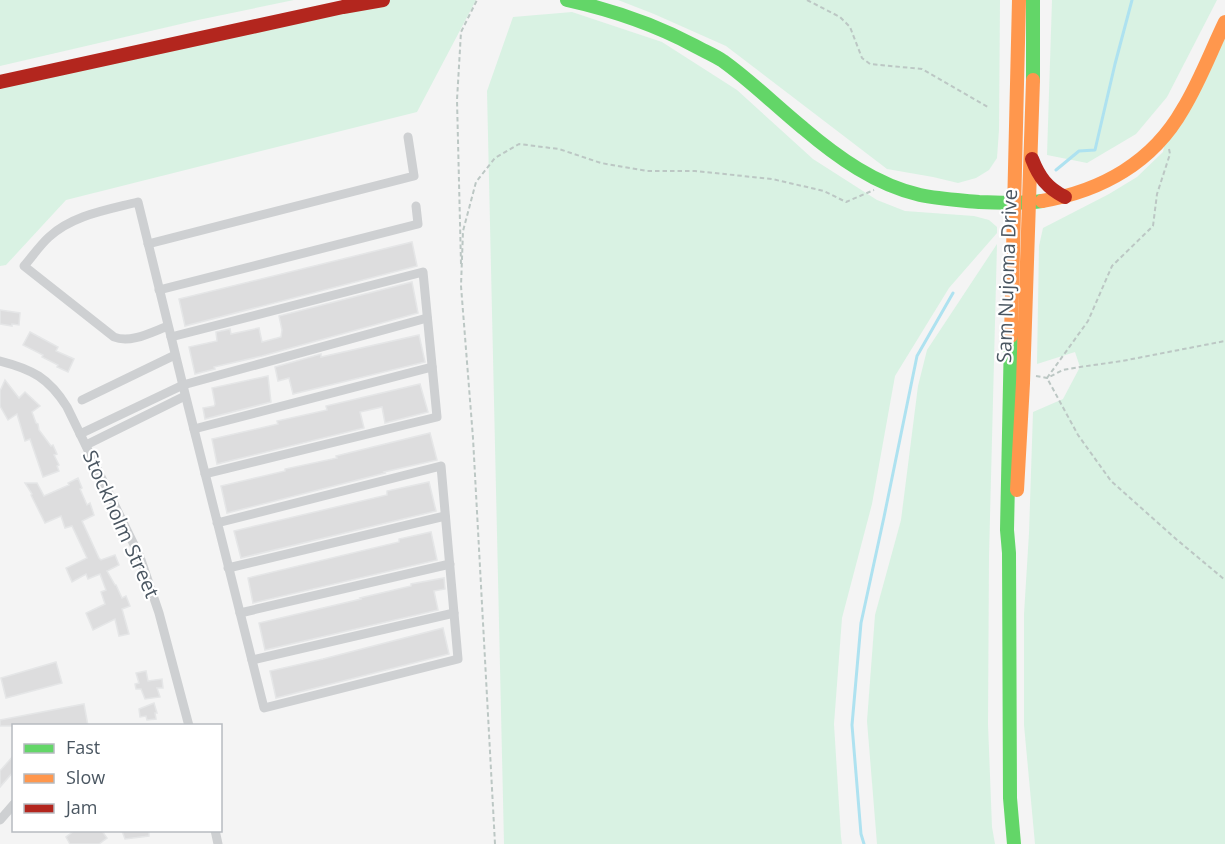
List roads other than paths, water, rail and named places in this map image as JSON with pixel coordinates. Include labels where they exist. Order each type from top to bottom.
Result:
[{"type":"main road","points":[[0,82],[331,9],[383,0]]},
{"type":"main road","points":[[567,0],[598,7],[663,29],[720,59],[813,137],[843,159],[888,185],[924,196],[1022,203],[1065,197],[1105,183],[1135,165],[1166,136],[1179,116],[1225,22]]},
{"type":"main road","name":"Sam Nujoma Drive","points":[[1009,553],[1014,530],[1024,375],[1019,0]]},
{"type":"main road","name":"Sam Nujoma Drive","points":[[1014,844],[1010,798],[1008,441],[1022,203],[1031,156],[1034,0]]},
{"type":"main road","points":[[1031,156],[1038,175],[1045,185],[1065,197]]},
{"type":"street","points":[[148,244],[414,176],[408,137]]},
{"type":"street","points":[[168,326],[120,340],[24,266],[49,237],[67,225],[81,218],[138,202],[185,396],[194,429],[228,568],[264,708],[458,659],[441,466],[217,523]]},
{"type":"street","points":[[159,290],[418,224],[416,206]]},
{"type":"street","points":[[171,337],[423,272],[437,417],[205,474]]},
{"type":"street","points":[[80,434],[183,385],[427,318]]},
{"type":"street","points":[[82,400],[175,355]]},
{"type":"street","name":"Stockholm Street","points":[[0,361],[40,376],[57,391],[67,407],[140,557],[151,587],[188,724]]},
{"type":"street","points":[[194,429],[432,367]]},
{"type":"street","points":[[86,445],[185,396]]},
{"type":"street","points":[[228,568],[445,516]]},
{"type":"street","points":[[240,613],[450,564]]},
{"type":"street","points":[[252,660],[454,613]]},
{"type":"street","points":[[0,820],[12,806]]},
{"type":"waterway","points":[[1056,170],[1079,151],[1095,150],[1132,0]]},
{"type":"waterway","points":[[864,844],[861,834],[852,725],[861,623],[917,356],[953,293]]}]
